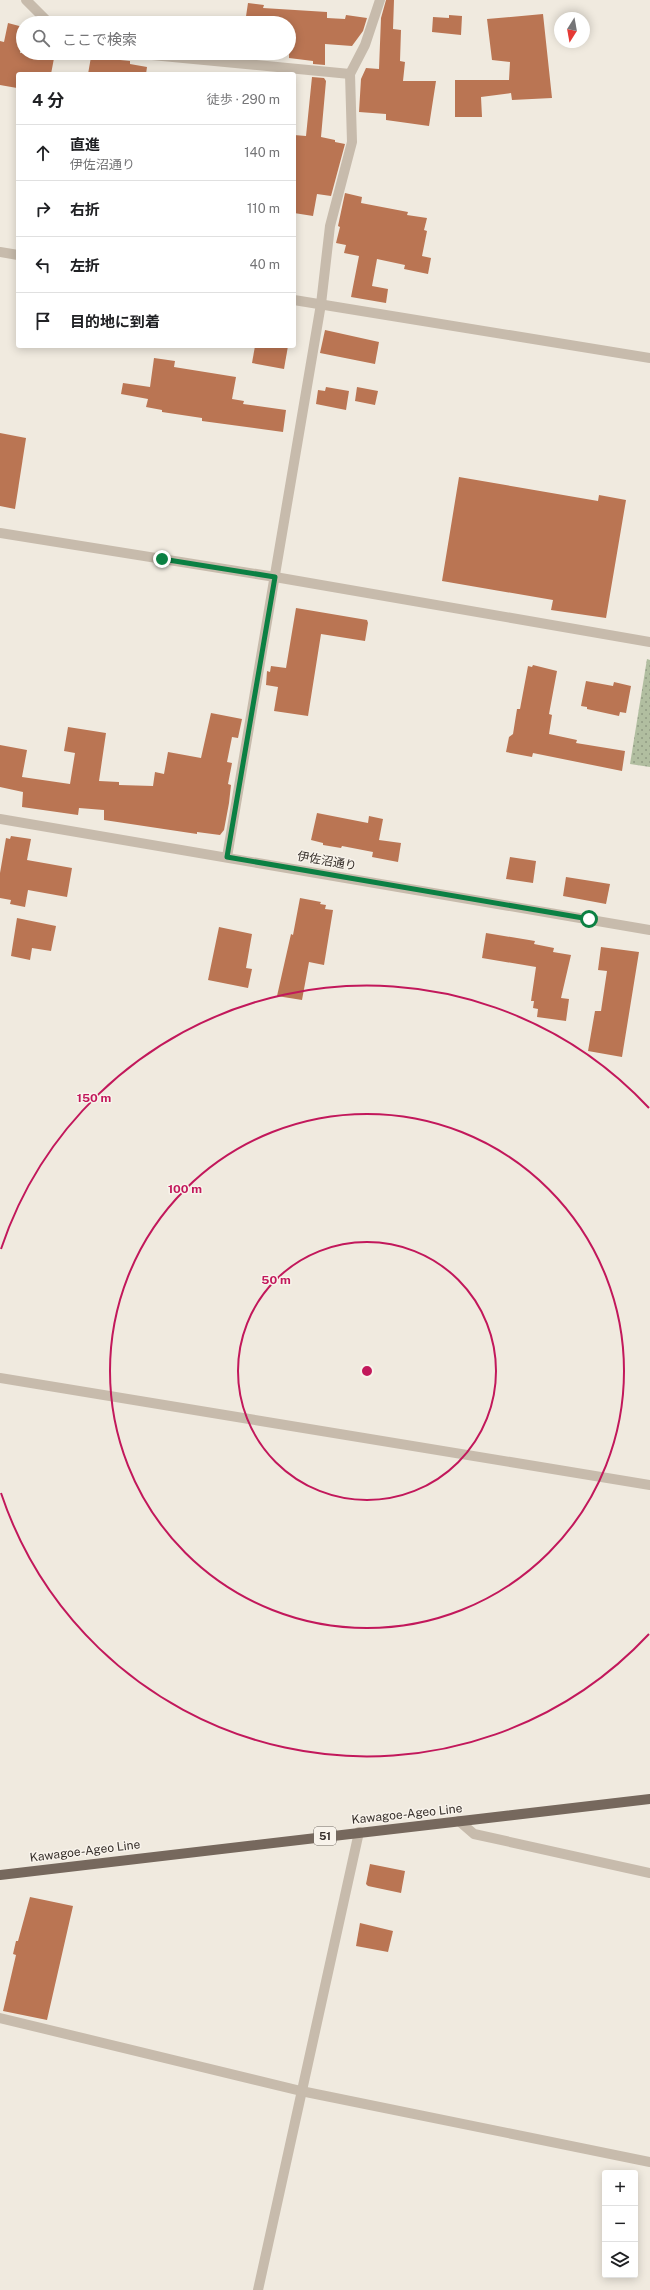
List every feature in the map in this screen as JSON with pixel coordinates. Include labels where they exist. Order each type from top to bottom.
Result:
[{"type":"main road","name":"Kawagoe-Ageo Line","points":[[0,1875],[650,1799]]},
{"type":"street","points":[[26,0],[42,16]]},
{"type":"street","points":[[227,857],[321,304],[330,226],[352,142],[350,74],[365,45],[380,0]]},
{"type":"street","points":[[204,60],[350,74]]},
{"type":"street","points":[[0,252],[16,255]]},
{"type":"street","points":[[296,300],[650,358]]},
{"type":"street","points":[[0,533],[275,577],[650,642]]},
{"type":"street","name":"伊佐沼通り","points":[[0,819],[650,930]]},
{"type":"street","points":[[0,1378],[650,1485]]},
{"type":"street","points":[[459,1821],[474,1834],[650,1873]]},
{"type":"street","points":[[258,2290],[359,1832]]},
{"type":"street","points":[[0,2018],[301,2091],[650,2162]]},
{"type":"green space","points":[[647,659],[650,660],[650,767],[630,764]]},
{"type":"building","points":[[386,0],[394,0],[393,29],[401,30],[400,61],[405,62],[403,81],[436,81],[429,126],[386,120],[386,114],[359,112],[361,79],[366,68],[379,69],[381,18]]},
{"type":"building","points":[[248,3],[264,5],[263,8],[327,12],[327,18],[345,19],[346,15],[367,18],[363,31],[352,46],[325,44],[325,65],[313,64],[313,61],[296,59],[296,16],[246,16]]},
{"type":"building","points":[[543,14],[552,98],[512,100],[511,93],[481,97],[482,117],[455,117],[455,80],[509,80],[510,62],[492,60],[487,19]]},
{"type":"building","points":[[449,15],[462,16],[461,35],[432,32],[433,17],[449,18]]},
{"type":"building","points":[[8,23],[16,25],[16,60],[54,60],[51,72],[16,72],[16,88],[0,85],[0,41],[4,42]]},
{"type":"building","points":[[90,60],[130,61],[130,64],[147,67],[146,72],[88,72]]},
{"type":"building","points":[[312,77],[324,78],[326,81],[321,137],[345,144],[331,196],[317,194],[313,216],[296,213],[296,135],[306,136]]},
{"type":"building","points":[[345,193],[362,197],[361,203],[408,212],[407,215],[427,218],[424,230],[427,231],[422,256],[431,258],[428,274],[404,269],[405,265],[377,259],[372,286],[388,289],[386,303],[351,297],[359,256],[344,253],[346,245],[336,243]]},
{"type":"building","points":[[325,330],[379,342],[375,364],[320,353]]},
{"type":"building","points":[[255,348],[288,348],[284,369],[252,363]]},
{"type":"building","points":[[154,358],[175,361],[174,367],[236,377],[232,399],[244,401],[243,404],[286,410],[283,432],[202,421],[202,418],[162,412],[162,410],[146,407],[148,399],[121,394],[123,383],[150,387]]},
{"type":"building","points":[[326,387],[349,391],[346,410],[316,404],[318,390],[325,391]]},
{"type":"building","points":[[357,387],[378,391],[375,405],[355,401]]},
{"type":"building","points":[[0,433],[26,438],[15,509],[0,506]]},
{"type":"building","points":[[459,477],[598,501],[599,495],[626,500],[606,618],[551,610],[553,600],[442,581]]},
{"type":"building","points":[[296,608],[367,620],[368,623],[365,641],[321,634],[308,716],[274,711],[278,687],[266,685],[267,671],[270,672],[271,666],[286,668]]},
{"type":"building","points":[[533,665],[557,671],[549,714],[552,715],[549,734],[577,740],[576,743],[625,751],[622,771],[533,753],[532,757],[506,752],[509,737],[513,734],[517,709],[520,709],[528,666],[532,667]]},
{"type":"building","points":[[586,681],[613,686],[614,682],[631,686],[626,713],[620,712],[619,716],[587,709],[587,707],[581,706]]},
{"type":"building","points":[[211,713],[242,719],[238,738],[232,737],[227,762],[232,763],[228,784],[231,785],[224,830],[220,835],[197,832],[197,834],[104,820],[104,810],[79,808],[78,815],[22,807],[23,792],[0,787],[0,745],[27,750],[22,777],[70,784],[75,753],[64,751],[68,727],[106,733],[99,781],[119,782],[119,785],[153,786],[155,772],[164,774],[168,752],[201,758]]},
{"type":"building","points":[[317,813],[368,823],[369,816],[383,819],[379,840],[401,843],[398,862],[372,857],[373,852],[342,846],[341,848],[323,845],[323,843],[311,840]]},
{"type":"building","points":[[11,836],[31,839],[27,860],[72,868],[67,897],[28,890],[25,907],[10,904],[11,900],[0,898],[0,873],[6,838],[10,839]]},
{"type":"building","points":[[510,857],[536,861],[533,883],[506,879]]},
{"type":"building","points":[[566,877],[610,884],[606,904],[563,896]]},
{"type":"building","points":[[300,898],[321,902],[320,904],[326,905],[325,909],[333,910],[324,965],[309,962],[302,1000],[277,996],[291,934],[293,935]]},
{"type":"building","points":[[17,918],[56,926],[51,951],[32,948],[30,960],[11,956]]},
{"type":"building","points":[[219,927],[252,934],[246,968],[252,969],[248,988],[208,980]]},
{"type":"building","points":[[486,933],[535,941],[534,944],[554,948],[553,952],[571,955],[561,998],[569,999],[566,1021],[537,1017],[538,1009],[533,1008],[534,1001],[531,1001],[536,967],[482,958]]},
{"type":"building","points":[[601,947],[639,952],[622,1057],[588,1051],[595,1011],[601,1011],[607,971],[598,970]]},
{"type":"building","points":[[370,1864],[405,1871],[401,1893],[368,1886],[366,1884]]},
{"type":"building","points":[[30,1897],[73,1906],[47,2020],[3,2011],[16,1955],[13,1954],[16,1941],[18,1941]]},
{"type":"building","points":[[360,1923],[393,1931],[388,1952],[356,1946]]},
{"type":"route","points":[[162,559],[275,577],[227,857],[589,919]]}]
